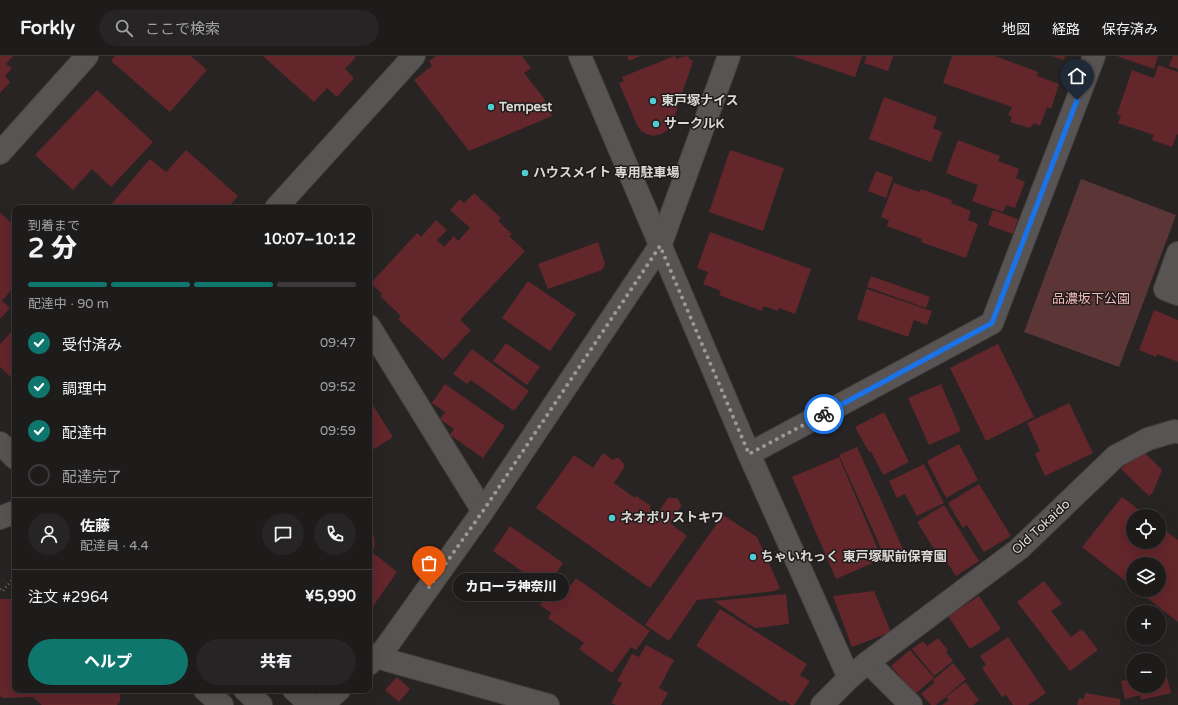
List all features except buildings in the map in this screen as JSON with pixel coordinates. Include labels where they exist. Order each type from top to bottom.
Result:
[{"type":"street","points":[[0,153],[87,56]]},
{"type":"street","points":[[287,204],[414,56]]},
{"type":"street","points":[[580,56],[749,454],[849,678]]},
{"type":"street","points":[[373,661],[384,650],[483,511],[660,246],[729,56]]},
{"type":"street","points":[[749,454],[992,323],[1094,56]]},
{"type":"street","points":[[1178,253],[1165,289],[1178,294]]},
{"type":"street","points":[[372,331],[483,511]]},
{"type":"street","name":"Old Tokaido","points":[[822,705],[849,678],[868,662],[1019,549],[1116,456],[1148,439],[1175,431],[1178,432]]},
{"type":"street","points":[[373,661],[548,705]]},
{"type":"street","points":[[868,662],[911,705]]},
{"type":"street","points":[[208,693],[222,705]]},
{"type":"street","points":[[248,693],[261,705]]},
{"type":"street","points":[[297,693],[311,705]]},
{"type":"street","points":[[322,705],[335,693]]},
{"type":"path","points":[[0,589],[3,591],[12,580]]},
{"type":"green space","name":"品濃坂下公園","points":[[1081,179],[1176,215],[1119,367],[1024,332]]},
{"type":"way so far","points":[[429,587],[483,511],[660,246],[749,454],[824,414]]},
{"type":"place","name":"東戸塚ナイス","points":[[653,101]]},
{"type":"place","name":"Tempest","points":[[491,107]]},
{"type":"place","name":"サークルK","points":[[656,124]]},
{"type":"place","name":"ハウスメイト 専用駐車場","points":[[525,173]]},
{"type":"place","name":"ネオポリストキワ","points":[[612,518]]},
{"type":"place","name":"ちゃいれっく 東戸塚駅前保育園","points":[[753,557]]},
{"type":"place","name":"カローラ神奈川","points":[[429,587]]},
{"type":"route","points":[[824,414],[992,323],[1077,100]]}]
